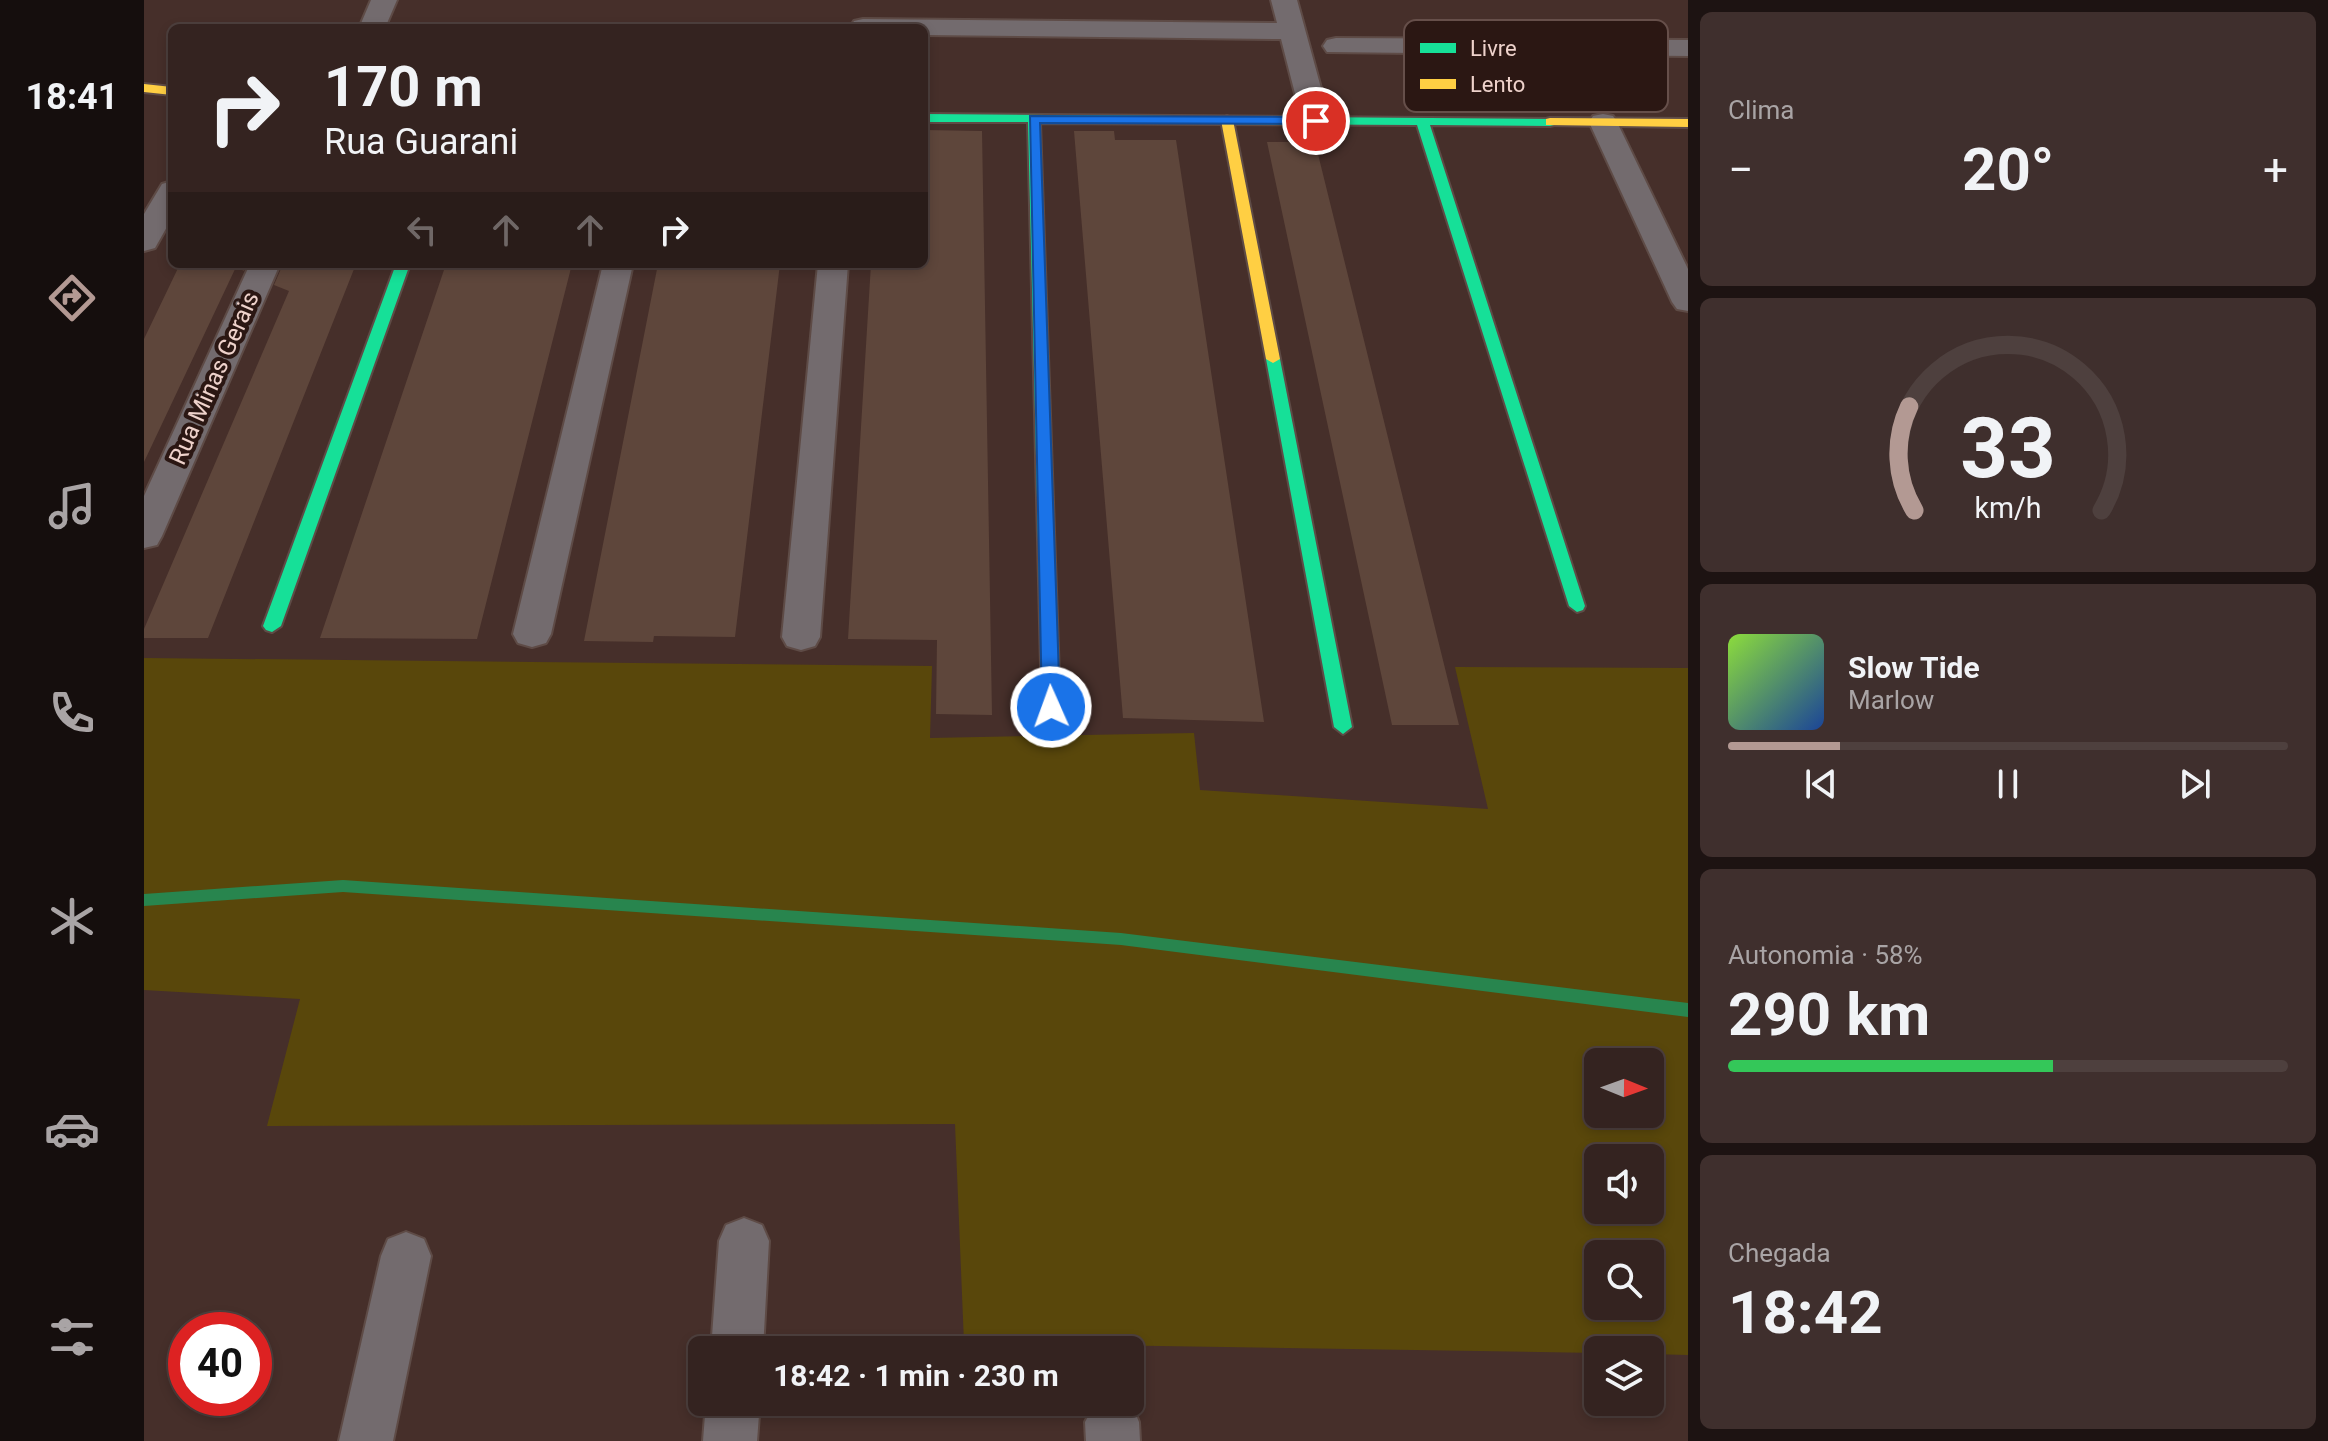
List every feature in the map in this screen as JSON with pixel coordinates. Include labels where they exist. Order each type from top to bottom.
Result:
[{"type":"street","points":[[374,24],[384,0]]},
{"type":"street","points":[[1284,0],[1316,121]]},
{"type":"street","points":[[928,28],[1292,31]]},
{"type":"street","points":[[1336,46],[1404,46]]},
{"type":"street","points":[[1668,48],[1688,48]]},
{"type":"street","points":[[144,88],[168,91]]},
{"type":"street","points":[[928,118],[1688,123]]},
{"type":"street","points":[[1034,119],[1051,707]]},
{"type":"street","points":[[1227,120],[1343,727]]},
{"type":"street","points":[[1422,121],[1577,606]]},
{"type":"street","points":[[1603,122],[1688,302]]},
{"type":"street","points":[[144,242],[168,197]]},
{"type":"street","name":"Rua Minas Gerais","points":[[144,536],[263,268]]},
{"type":"street","points":[[272,626],[402,268]]},
{"type":"street","points":[[532,634],[617,268]]},
{"type":"street","points":[[801,637],[833,268]]},
{"type":"street","points":[[738,1336],[744,1241]]},
{"type":"street","points":[[366,1441],[406,1256]]},
{"type":"street","points":[[730,1441],[732,1416]]},
{"type":"shaded area","points":[[144,658],[932,666],[930,738],[1194,733],[1200,790],[1488,809],[1455,667],[1688,668],[1688,1355],[1664,1354],[1664,1336],[1584,1336],[1584,1353],[1144,1346],[1144,1336],[964,1336],[955,1124],[267,1126],[300,999],[144,990]]},
{"type":"building","points":[[928,130],[982,131],[992,715],[936,714],[937,640],[848,639],[871,268],[928,268]]},
{"type":"building","points":[[1074,131],[1114,131],[1115,140],[1176,140],[1264,722],[1123,718]]},
{"type":"building","points":[[1267,142],[1315,142],[1459,725],[1392,725]]},
{"type":"building","points":[[178,268],[236,268],[144,462],[144,339]]},
{"type":"building","points":[[281,268],[354,268],[208,638],[144,638],[144,629],[289,291],[274,285]]},
{"type":"building","points":[[445,268],[571,268],[477,639],[320,638]]},
{"type":"building","points":[[657,268],[780,268],[735,637],[654,636],[653,642],[584,641]]},
{"type":"waterway","points":[[144,900],[343,886],[1121,939],[1688,1010]]},
{"type":"traffic: fast","points":[[928,118],[1550,122]]},
{"type":"traffic: fast","points":[[1034,119],[1051,707]]},
{"type":"traffic: fast","points":[[1422,121],[1577,606]]},
{"type":"traffic: fast","points":[[272,626],[402,268]]},
{"type":"traffic: fast","points":[[1273,359],[1343,727]]},
{"type":"traffic: slow","points":[[144,88],[168,91]]},
{"type":"traffic: slow","points":[[1227,120],[1273,359]]},
{"type":"traffic: slow","points":[[1550,122],[1688,123]]},
{"type":"route","points":[[1051,707],[1034,119],[1316,121]]}]
